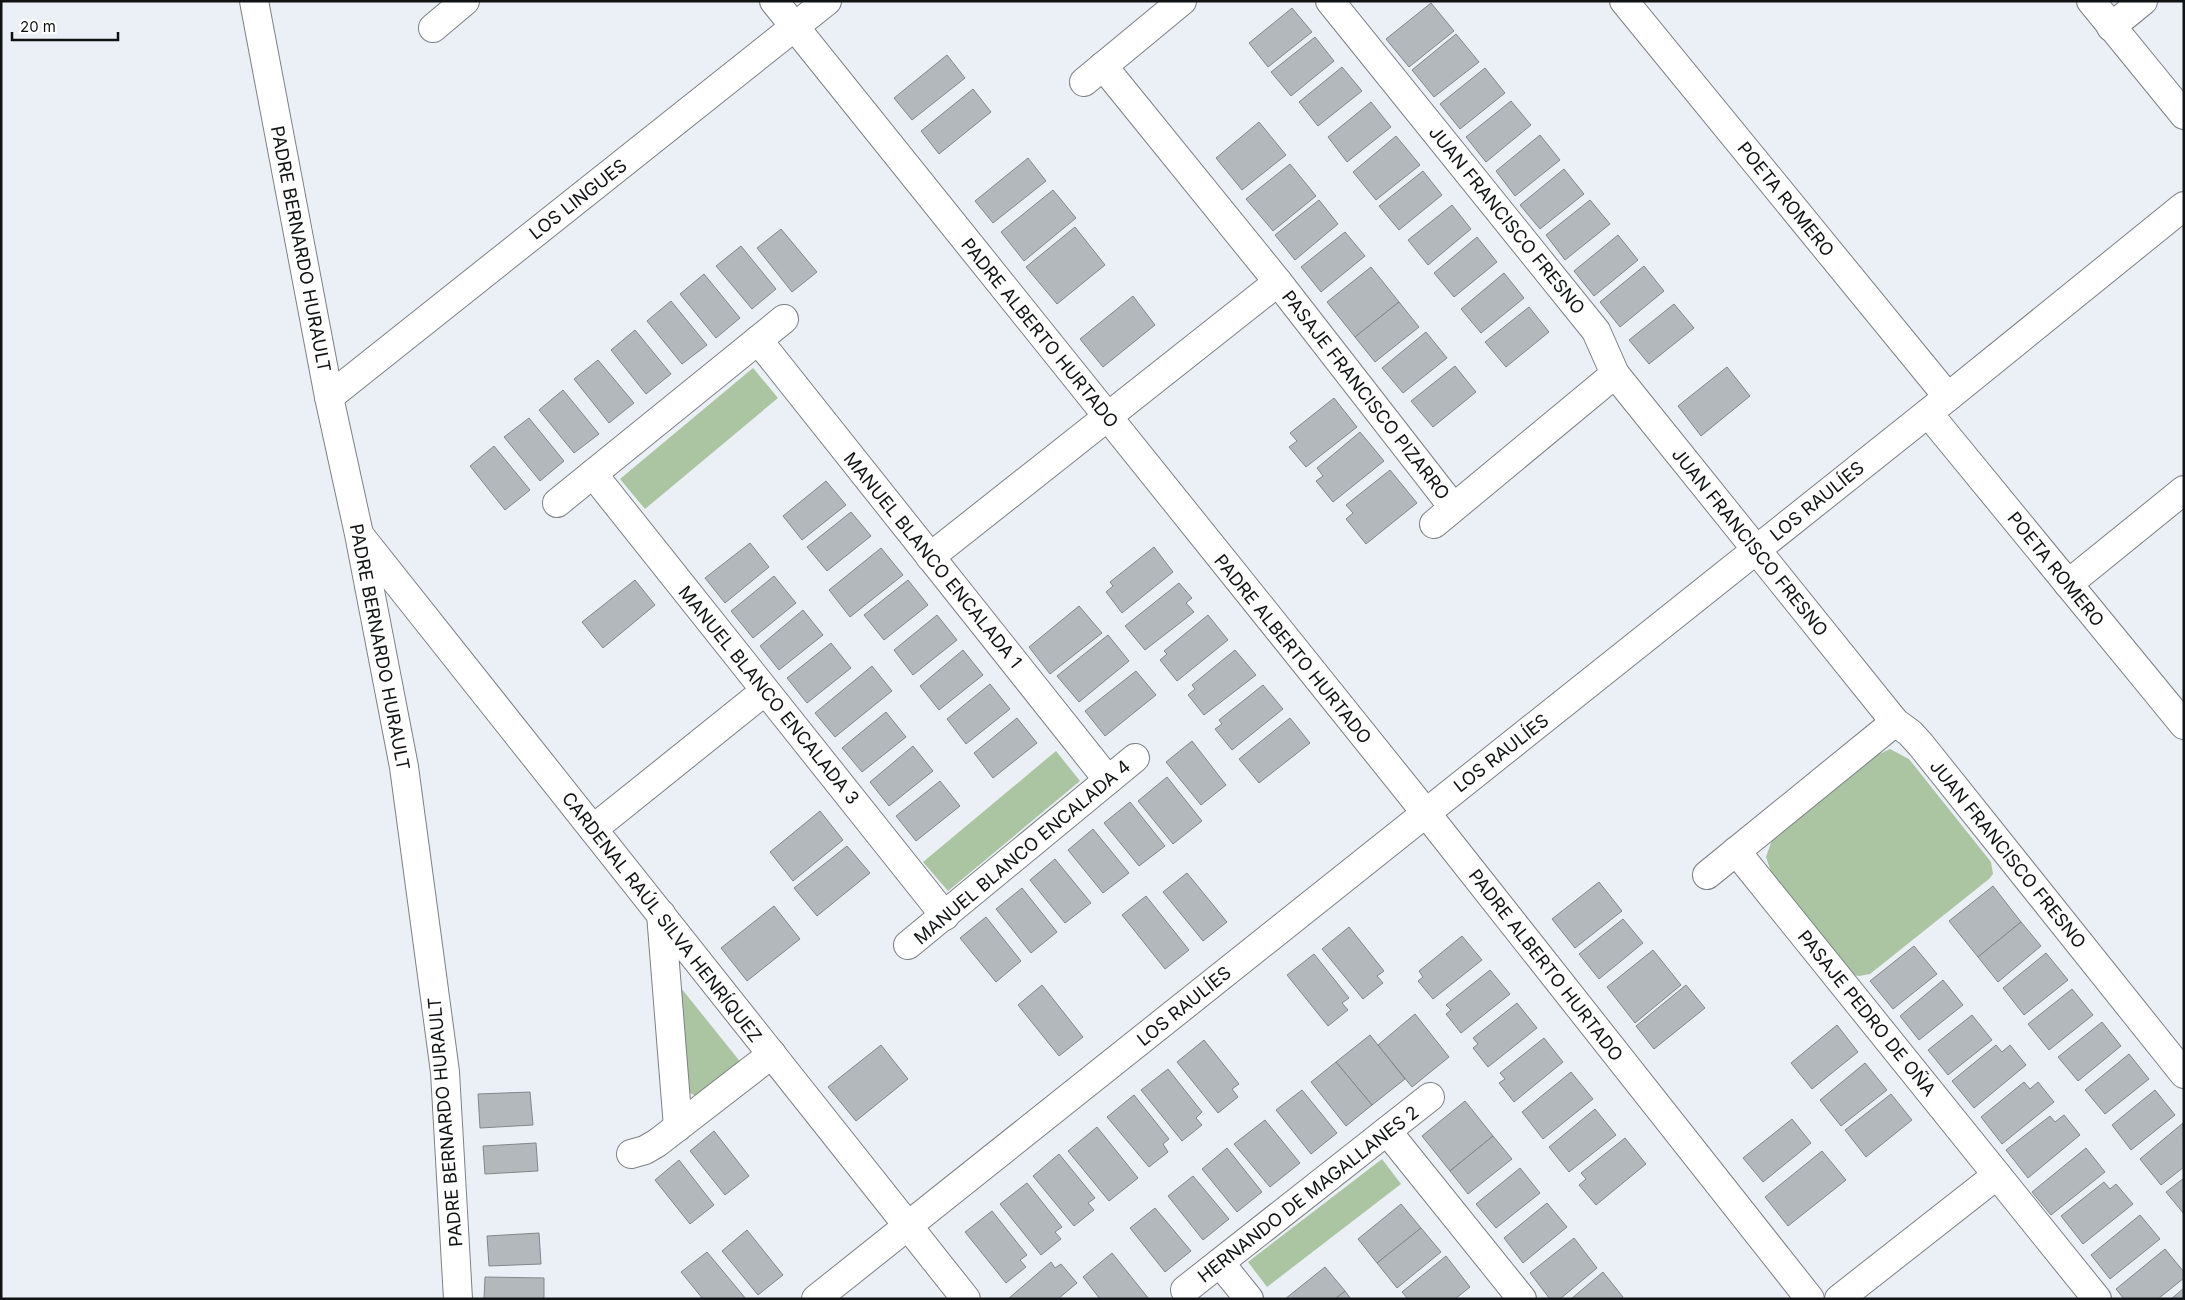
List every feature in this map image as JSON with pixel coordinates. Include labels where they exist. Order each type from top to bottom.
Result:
[{"type":"street","name":"PADRE BERNARDO HURAULT","points":[[254,1],[329,397],[359,534],[404,766],[445,1072],[458,1299]]},
{"type":"street","points":[[433,28],[465,1]]},
{"type":"street","name":"PADRE ALBERTO HURTADO","points":[[774,1],[1426,813],[1810,1299]]},
{"type":"street","name":"LOS LINGUES","points":[[329,397],[827,1]]},
{"type":"street","name":"PASAJE FRANCISCO PIZARRO","points":[[1182,1],[1094,74],[1278,282],[1443,516],[1615,374]]},
{"type":"street","name":"JUAN FRANCISCO FRESNO","points":[[1330,1],[1596,331],[1615,374],[1895,722],[1910,733],[1921,745],[2184,1074]]},
{"type":"street","name":"POETA ROMERO","points":[[1624,1],[1938,405],[2068,584],[2184,725]]},
{"type":"street","points":[[2090,1],[2184,115]]},
{"type":"street","points":[[2112,27],[2142,1]]},
{"type":"street","name":"LOS RAULÍES","points":[[816,1299],[1757,550],[2184,206]]},
{"type":"street","name":"PASAJE FRANCISCO PIZARRO","points":[[930,556],[1278,282]]},
{"type":"street","points":[[558,503],[784,319]]},
{"type":"street","name":"MANUEL BLANCO ENCALADA 1","points":[[758,340],[1108,780]]},
{"type":"street","name":"MANUEL BLANCO ENCALADA 3","points":[[593,474],[944,916]]},
{"type":"street","points":[[2068,584],[2184,490]]},
{"type":"street","name":"CARDENAL RAÚL SILVA HENRÍQUEZ","points":[[359,534],[966,1299]]},
{"type":"street","points":[[593,829],[765,690]]},
{"type":"street","points":[[1707,875],[1895,722]]},
{"type":"street","name":"MANUEL BLANCO ENCALADA 4","points":[[908,945],[1135,758]]},
{"type":"street","name":"PASAJE PEDRO DE OÑA","points":[[1736,851],[2097,1299]]},
{"type":"street","points":[[661,914],[678,1127]]},
{"type":"street","points":[[631,1154],[645,1150],[657,1143],[772,1054]]},
{"type":"street","name":"HERNANDO DE MAGALLANES 2","points":[[1185,1290],[1430,1097]]},
{"type":"street","points":[[1387,1131],[1522,1299]]},
{"type":"street","points":[[1839,1299],[1997,1175]]},
{"type":"street","points":[[1220,1263],[1249,1299]]},
{"type":"green space","points":[[753,368],[778,398],[645,509],[620,479]]},
{"type":"green space","points":[[1890,749],[1909,759],[1991,862],[1993,874],[1870,974],[1859,976],[1848,974],[1773,878],[1766,857],[1773,837],[1873,757]]},
{"type":"green space","points":[[1056,751],[1080,781],[948,891],[923,862]]},
{"type":"green space","points":[[673,978],[742,1064],[698,1097],[686,1091]]},
{"type":"green space","points":[[1382,1159],[1401,1184],[1267,1287],[1248,1262]]},
{"type":"building","points":[[1431,3],[1454,31],[1409,67],[1386,39]]},
{"type":"building","points":[[1292,8],[1312,32],[1268,67],[1249,43]]},
{"type":"building","points":[[1456,34],[1479,62],[1434,97],[1412,70]]},
{"type":"building","points":[[1315,37],[1334,61],[1291,96],[1271,72]]},
{"type":"building","points":[[947,55],[965,78],[912,120],[894,98]]},
{"type":"building","points":[[1342,67],[1362,91],[1318,126],[1299,102]]},
{"type":"building","points":[[1485,68],[1505,93],[1460,129],[1440,104]]},
{"type":"building","points":[[973,89],[991,112],[939,154],[921,131]]},
{"type":"building","points":[[1511,101],[1531,125],[1486,162],[1466,137]]},
{"type":"building","points":[[1371,102],[1391,127],[1347,162],[1328,137]]},
{"type":"building","points":[[1259,122],[1286,155],[1242,190],[1216,158]]},
{"type":"building","points":[[1540,135],[1560,160],[1515,196],[1496,171]]},
{"type":"building","points":[[1396,136],[1420,165],[1376,200],[1353,172]]},
{"type":"building","points":[[1028,158],[1046,181],[993,223],[975,201]]},
{"type":"building","points":[[1290,164],[1316,196],[1273,231],[1246,199]]},
{"type":"building","points":[[1564,169],[1584,194],[1540,229],[1520,205]]},
{"type":"building","points":[[1423,171],[1442,195],[1399,230],[1379,206]]},
{"type":"building","points":[[1053,190],[1076,218],[1024,261],[1001,232]]},
{"type":"building","points":[[1319,200],[1338,224],[1295,260],[1275,235]]},
{"type":"building","points":[[1590,200],[1610,224],[1565,260],[1546,235]]},
{"type":"building","points":[[1452,205],[1471,229],[1428,265],[1408,240]]},
{"type":"building","points":[[1075,227],[1105,265],[1057,304],[1026,267]]},
{"type":"building","points":[[781,229],[817,272],[792,292],[757,248]]},
{"type":"building","points":[[1345,232],[1365,256],[1321,292],[1301,267]]},
{"type":"building","points":[[1618,235],[1638,260],[1594,296],[1574,271]]},
{"type":"building","points":[[1477,237],[1497,262],[1454,297],[1434,273]]},
{"type":"building","points":[[741,246],[776,289],[752,309],[716,266]]},
{"type":"building","points":[[1644,266],[1664,291],[1620,327],[1600,302]]},
{"type":"building","points":[[1371,267],[1399,302],[1355,337],[1327,302]]},
{"type":"building","points":[[1504,273],[1524,298],[1481,333],[1461,309]]},
{"type":"building","points":[[704,274],[740,318],[716,338],[680,294]]},
{"type":"building","points":[[1133,296],[1155,325],[1103,367],[1080,339]]},
{"type":"building","points":[[671,301],[707,345],[682,364],[647,321]]},
{"type":"building","points":[[1399,302],[1419,327],[1375,362],[1355,337]]},
{"type":"building","points":[[1674,304],[1694,328],[1649,364],[1629,340]]},
{"type":"building","points":[[1529,307],[1549,332],[1506,367],[1485,342]]},
{"type":"building","points":[[635,330],[671,374],[646,394],[611,350]]},
{"type":"building","points":[[1426,332],[1447,358],[1403,393],[1382,368]]},
{"type":"building","points":[[598,360],[634,403],[609,423],[574,379]]},
{"type":"building","points":[[1455,366],[1476,392],[1433,427],[1411,401]]},
{"type":"building","points":[[1727,367],[1750,396],[1701,436],[1678,406]]},
{"type":"building","points":[[563,390],[599,434],[574,453],[539,410]]},
{"type":"building","points":[[1334,398],[1357,427],[1306,467],[1289,447],[1297,441],[1290,433]]},
{"type":"building","points":[[529,418],[564,461],[540,481],[504,437]]},
{"type":"building","points":[[1360,432],[1384,461],[1333,502],[1316,481],[1323,476],[1317,468]]},
{"type":"building","points":[[494,446],[530,490],[505,510],[470,466]]},
{"type":"building","points":[[1390,470],[1417,503],[1366,544],[1346,519],[1353,513],[1346,505]]},
{"type":"building","points":[[826,481],[846,505],[802,540],[783,516]]},
{"type":"building","points":[[851,512],[871,536],[827,571],[807,547]]},
{"type":"building","points":[[750,543],[769,567],[725,603],[705,578]]},
{"type":"building","points":[[1154,547],[1173,572],[1122,613],[1106,592],[1113,586],[1110,582]]},
{"type":"building","points":[[881,548],[903,575],[850,617],[829,590]]},
{"type":"building","points":[[774,576],[796,603],[753,638],[731,611]]},
{"type":"building","points":[[635,580],[655,605],[603,648],[582,622]]},
{"type":"building","points":[[908,580],[928,605],[884,640],[864,615]]},
{"type":"building","points":[[1179,583],[1192,598],[1186,603],[1194,612],[1145,650],[1125,626]]},
{"type":"building","points":[[1079,606],[1102,633],[1050,674],[1029,647]]},
{"type":"building","points":[[803,610],[823,635],[779,670],[760,646]]},
{"type":"building","points":[[937,615],[957,640],[913,675],[894,650]]},
{"type":"building","points":[[1208,615],[1228,640],[1177,681],[1160,660],[1167,654],[1164,651]]},
{"type":"building","points":[[1108,635],[1129,661],[1079,702],[1057,676]]},
{"type":"building","points":[[831,643],[851,668],[807,703],[787,678]]},
{"type":"building","points":[[963,650],[983,675],[939,710],[920,686]]},
{"type":"building","points":[[1235,650],[1256,675],[1204,715],[1188,695],[1195,689],[1192,685]]},
{"type":"building","points":[[872,666],[892,691],[835,737],[815,713]]},
{"type":"building","points":[[1136,671],[1156,695],[1105,736],[1085,711]]},
{"type":"building","points":[[990,684],[1010,709],[966,744],[947,719]]},
{"type":"building","points":[[1263,685],[1283,709],[1232,750],[1215,729],[1222,724],[1219,720]]},
{"type":"building","points":[[886,712],[906,737],[862,772],[842,748]]},
{"type":"building","points":[[1017,718],[1037,743],[993,778],[974,753]]},
{"type":"building","points":[[1290,718],[1310,743],[1259,783],[1239,759]]},
{"type":"building","points":[[1192,741],[1226,785],[1201,805],[1166,762]]},
{"type":"building","points":[[913,746],[933,771],[889,806],[870,782]]},
{"type":"building","points":[[1167,777],[1202,821],[1173,844],[1138,801]]},
{"type":"building","points":[[940,781],[960,806],[916,841],[896,816]]},
{"type":"building","points":[[1130,802],[1165,846],[1139,866],[1104,823]]},
{"type":"building","points":[[820,811],[843,840],[793,881],[770,852]]},
{"type":"building","points":[[1093,829],[1129,873],[1103,893],[1068,850]]},
{"type":"building","points":[[847,846],[870,873],[817,916],[794,888]]},
{"type":"building","points":[[1055,859],[1091,903],[1065,923],[1030,880]]},
{"type":"building","points":[[1187,873],[1227,922],[1203,941],[1163,892]]},
{"type":"building","points":[[1599,882],[1622,911],[1575,948],[1552,919]]},
{"type":"building","points":[[1993,886],[2021,922],[1978,957],[1949,921]]},
{"type":"building","points":[[1022,888],[1057,932],[1031,953],[996,909]]},
{"type":"building","points":[[1146,896],[1189,950],[1165,969],[1122,915]]},
{"type":"building","points":[[774,906],[800,939],[747,981],[721,948]]},
{"type":"building","points":[[986,917],[1021,961],[996,982],[960,938]]},
{"type":"building","points":[[1623,919],[1643,943],[1599,979],[1579,954]]},
{"type":"building","points":[[2021,922],[2041,946],[1998,982],[1978,957]]},
{"type":"building","points":[[1349,927],[1384,971],[1377,976],[1383,983],[1363,999],[1322,949]]},
{"type":"building","points":[[1462,936],[1482,960],[1433,999],[1418,981],[1423,977],[1419,971]]},
{"type":"building","points":[[1914,946],[1937,974],[1893,1009],[1870,981]]},
{"type":"building","points":[[1653,950],[1681,985],[1635,1023],[1607,987]]},
{"type":"building","points":[[2046,953],[2068,980],[2024,1015],[2003,988]]},
{"type":"building","points":[[1314,954],[1349,998],[1342,1003],[1348,1010],[1328,1026],[1287,975]]},
{"type":"building","points":[[1490,970],[1510,994],[1461,1033],[1446,1014],[1451,1010],[1446,1005]]},
{"type":"building","points":[[1943,980],[1963,1005],[1919,1040],[1900,1016]]},
{"type":"building","points":[[1042,985],[1083,1037],[1059,1056],[1018,1005]]},
{"type":"building","points":[[1686,985],[1705,1008],[1654,1049],[1636,1026]]},
{"type":"building","points":[[2072,989],[2093,1015],[2049,1050],[2028,1024]]},
{"type":"building","points":[[1517,1003],[1537,1028],[1488,1067],[1473,1048],[1478,1044],[1473,1038]]},
{"type":"building","points":[[1415,1014],[1449,1057],[1412,1087],[1378,1045]]},
{"type":"building","points":[[1972,1015],[1992,1040],[1948,1075],[1928,1050]]},
{"type":"building","points":[[2102,1022],[2121,1046],[2078,1081],[2058,1057]]},
{"type":"building","points":[[1837,1025],[1858,1052],[1812,1089],[1791,1063]]},
{"type":"building","points":[[1370,1035],[1405,1079],[1372,1105],[1336,1062]]},
{"type":"building","points":[[1544,1038],[1563,1062],[1514,1102],[1499,1083],[1505,1079],[1500,1073]]},
{"type":"building","points":[[1204,1040],[1239,1084],[1232,1089],[1238,1097],[1218,1113],[1177,1062]]},
{"type":"building","points":[[881,1045],[908,1079],[856,1121],[828,1087]]},
{"type":"building","points":[[1996,1045],[2002,1052],[2010,1045],[2026,1065],[1974,1108],[1952,1081]]},
{"type":"building","points":[[2129,1054],[2149,1079],[2105,1114],[2085,1090]]},
{"type":"building","points":[[1336,1062],[1372,1105],[1346,1126],[1311,1082]]},
{"type":"building","points":[[1865,1063],[1887,1090],[1841,1126],[1820,1100]]},
{"type":"building","points":[[1168,1069],[1202,1112],[1196,1118],[1202,1125],[1182,1141],[1141,1090]]},
{"type":"building","points":[[1571,1072],[1593,1099],[1543,1139],[1522,1112]]},
{"type":"building","points":[[2024,1082],[2030,1089],[2038,1082],[2054,1102],[2002,1144],[1981,1117]]},
{"type":"building","points":[[1302,1090],[1337,1133],[1311,1154],[1276,1110]]},
{"type":"building","points":[[2155,1090],[2175,1115],[2131,1150],[2112,1125]]},
{"type":"building","points":[[530,1092],[533,1125],[480,1128],[478,1094]]},
{"type":"building","points":[[1891,1094],[1912,1120],[1866,1157],[1845,1130]]},
{"type":"building","points":[[1134,1095],[1169,1139],[1163,1144],[1168,1152],[1149,1167],[1107,1117]]},
{"type":"building","points":[[1465,1101],[1493,1136],[1450,1171],[1422,1136]]},
{"type":"building","points":[[1595,1109],[1616,1135],[1569,1172],[1549,1147]]},
{"type":"building","points":[[2064,1115],[2080,1135],[2028,1178],[2006,1150],[2050,1116],[2055,1122]]},
{"type":"building","points":[[1792,1119],[1811,1143],[1763,1182],[1743,1158]]},
{"type":"building","points":[[1265,1120],[1300,1163],[1270,1187],[1234,1144]]},
{"type":"building","points":[[2183,1123],[2184,1167],[2161,1185],[2140,1159]]},
{"type":"building","points":[[1097,1127],[1138,1178],[1109,1201],[1068,1151]]},
{"type":"building","points":[[714,1131],[749,1176],[725,1195],[690,1151]]},
{"type":"building","points":[[1493,1136],[1512,1159],[1468,1194],[1450,1171]]},
{"type":"building","points":[[1625,1138],[1646,1164],[1596,1205],[1579,1185],[1586,1179],[1581,1173]]},
{"type":"building","points":[[536,1143],[538,1171],[485,1174],[483,1146]]},
{"type":"building","points":[[1227,1148],[1262,1192],[1237,1212],[1202,1169]]},
{"type":"building","points":[[2086,1148],[2105,1172],[2051,1215],[2032,1192]]},
{"type":"building","points":[[1822,1151],[1846,1180],[1788,1226],[1765,1197]]},
{"type":"building","points":[[1059,1154],[1095,1198],[1088,1203],[1094,1210],[1074,1226],[1033,1176]]},
{"type":"building","points":[[679,1160],[714,1205],[690,1224],[655,1180]]},
{"type":"building","points":[[1520,1168],[1540,1193],[1496,1228],[1476,1204]]},
{"type":"building","points":[[1193,1176],[1229,1219],[1203,1240],[1168,1196]]},
{"type":"building","points":[[2184,1178],[2184,1214],[2166,1192]]},
{"type":"building","points":[[2104,1182],[2110,1189],[2116,1184],[2133,1204],[2083,1244],[2061,1216]]},
{"type":"building","points":[[1027,1183],[1062,1227],[1055,1232],[1061,1239],[1041,1255],[1000,1204]]},
{"type":"building","points":[[1547,1203],[1567,1227],[1523,1263],[1504,1238]]},
{"type":"building","points":[[1401,1204],[1421,1228],[1377,1263],[1358,1239]]},
{"type":"building","points":[[1155,1208],[1191,1251],[1165,1272],[1130,1228]]},
{"type":"building","points":[[992,1211],[1027,1255],[1020,1260],[1026,1267],[1006,1283],[965,1232]]},
{"type":"building","points":[[2140,1215],[2160,1239],[2110,1279],[2091,1255]]},
{"type":"building","points":[[1421,1228],[1441,1252],[1397,1288],[1377,1263]]},
{"type":"building","points":[[747,1230],[783,1275],[758,1295],[722,1251]]},
{"type":"building","points":[[539,1233],[541,1264],[489,1266],[487,1236]]},
{"type":"building","points":[[1574,1238],[1597,1268],[1560,1299],[1550,1299],[1530,1273]]},
{"type":"building","points":[[2165,1249],[2184,1272],[2184,1278],[2158,1299],[2124,1299],[2116,1289]]},
{"type":"building","points":[[707,1252],[746,1299],[703,1299],[681,1272]]},
{"type":"building","points":[[1112,1253],[1149,1299],[1100,1299],[1083,1277]]},
{"type":"building","points":[[1446,1256],[1470,1287],[1455,1299],[1408,1299],[1402,1292]]},
{"type":"building","points":[[1051,1262],[1055,1268],[1061,1264],[1077,1283],[1058,1299],[1008,1299]]},
{"type":"building","points":[[1325,1267],[1345,1291],[1335,1299],[1285,1299]]},
{"type":"building","points":[[1603,1272],[1623,1297],[1621,1299],[1571,1299]]},
{"type":"building","points":[[485,1277],[544,1278],[544,1299],[484,1299]]},
{"type":"building","points":[[2184,1288],[2184,1299],[2171,1299]]},
{"type":"building","points":[[1345,1291],[1351,1299],[1335,1299]]}]
